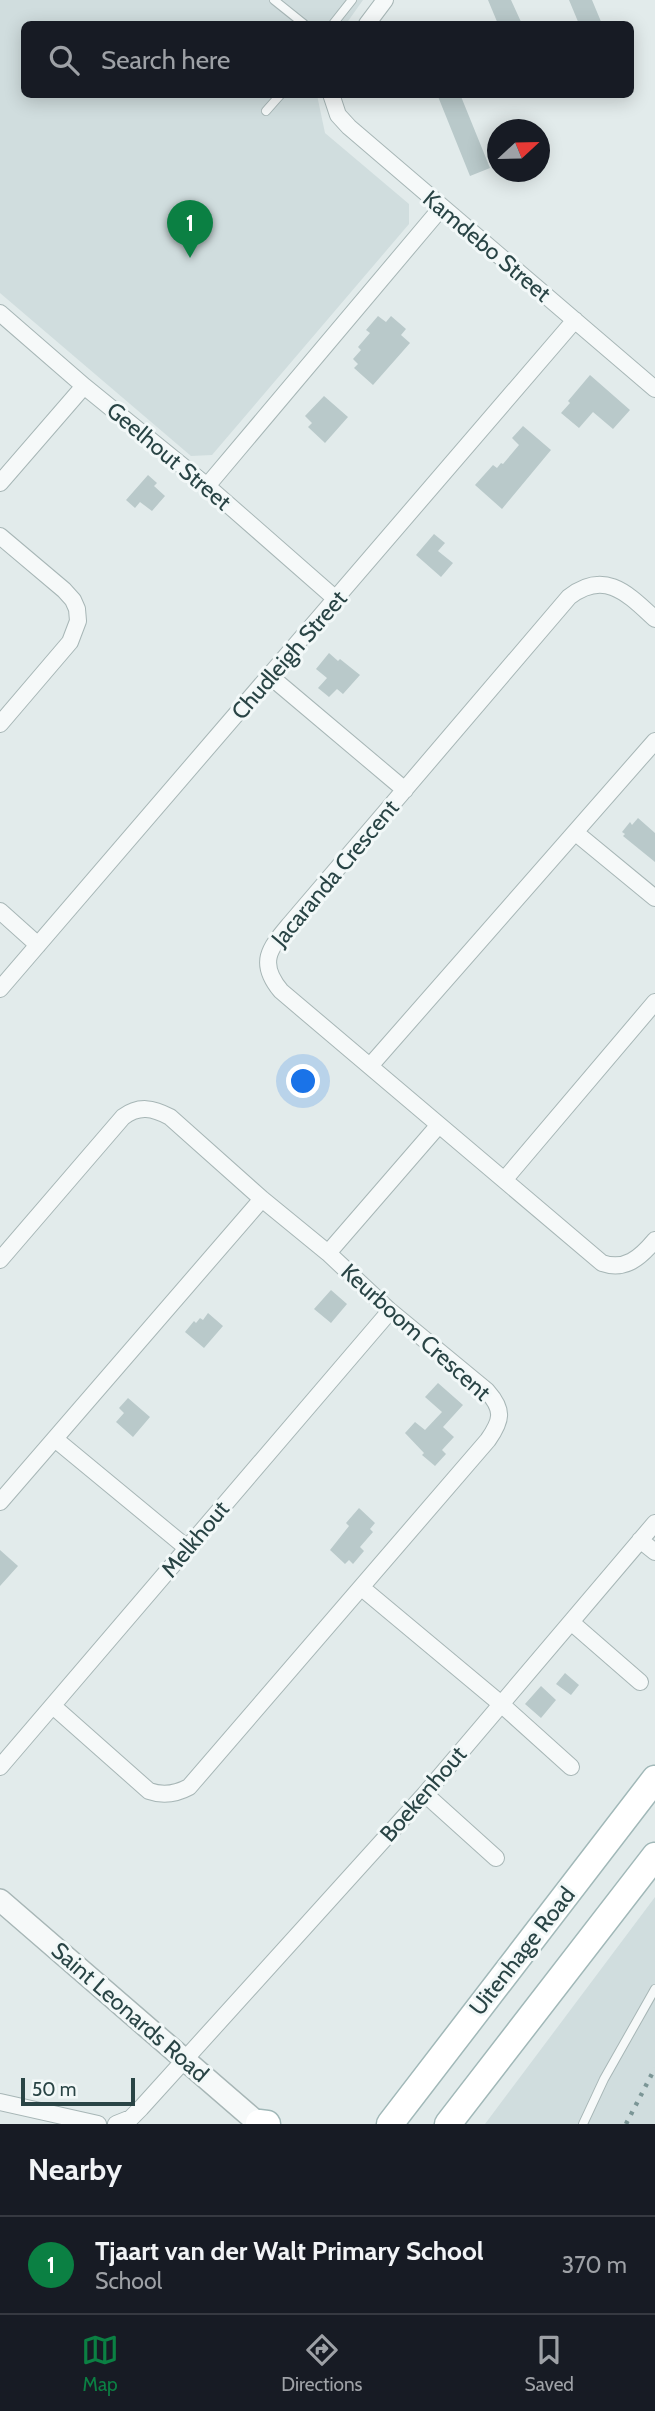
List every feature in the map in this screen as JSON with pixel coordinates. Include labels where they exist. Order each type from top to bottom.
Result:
[{"type":"main road","name":"Uitenhage Road","points":[[389,2120],[655,1779]]},
{"type":"main road","name":"Uitenhage Road","points":[[448,2124],[655,1856]]},
{"type":"main road","points":[[259,2124],[267,2124]]},
{"type":"street","points":[[369,21],[385,0]]},
{"type":"street","name":"Kamdebo Street","points":[[332,98],[333,106],[343,122],[655,389]]},
{"type":"street","points":[[207,486],[442,207]]},
{"type":"street","name":"Geelhout Street","points":[[0,313],[84,386],[207,486],[337,600]]},
{"type":"street","name":"Chudleigh Street","points":[[0,989],[271,677],[575,320]]},
{"type":"street","points":[[0,483],[84,386]]},
{"type":"street","points":[[0,536],[73,600],[78,609],[78,621],[70,642],[0,724]]},
{"type":"street","name":"Jacaranda Crescent","points":[[655,619],[612,586],[593,585],[569,597],[281,934],[268,955],[267,966],[270,976],[281,991],[602,1263],[612,1266],[635,1261],[655,1240]]},
{"type":"street","points":[[271,677],[405,790]]},
{"type":"street","points":[[370,1066],[655,741]]},
{"type":"street","points":[[576,833],[655,898]]},
{"type":"street","points":[[0,911],[38,945]]},
{"type":"street","points":[[505,1179],[655,1002]]},
{"type":"street","name":"Keurboom Crescent","points":[[0,1260],[122,1117],[135,1109],[150,1108],[170,1117],[262,1199],[328,1253],[390,1311],[487,1391],[494,1399],[500,1418],[488,1440],[189,1787],[178,1793],[157,1794],[149,1791],[53,1706]]},
{"type":"street","points":[[328,1253],[438,1126]]},
{"type":"street","points":[[0,1502],[262,1199]]},
{"type":"street","name":"Melkhout","points":[[0,1767],[390,1311]]},
{"type":"street","points":[[55,1438],[187,1548]]},
{"type":"street","name":"Boekenhout","points":[[116,2124],[131,2118],[425,1794],[655,1523]]},
{"type":"street","points":[[640,1540],[655,1552]]},
{"type":"street","points":[[362,1588],[571,1767]]},
{"type":"street","points":[[571,1622],[640,1682]]},
{"type":"street","points":[[425,1794],[496,1858]]},
{"type":"street","name":"Saint Leonards Road","points":[[0,1900],[259,2124]]},
{"type":"street","points":[[0,2102],[98,2124]]},
{"type":"lane","points":[[274,0],[300,21]]},
{"type":"lane","points":[[335,21],[352,0]]},
{"type":"lane","points":[[266,111],[277,98]]},
{"type":"lane","points":[[583,2124],[604,2079],[655,1989]]},
{"type":"shaded area","points":[[0,0],[363,0],[348,21],[21,21],[21,98],[318,98],[325,133],[409,204],[409,224],[212,455],[191,456],[0,293]]},
{"type":"shaded area","points":[[655,1897],[655,2124],[485,2124]]},
{"type":"building","points":[[488,0],[511,0],[521,21],[497,21]]},
{"type":"building","points":[[569,0],[592,0],[601,21],[578,21]]},
{"type":"building","points":[[439,98],[462,98],[487,161],[487,169],[470,176]]},
{"type":"building","points":[[378,316],[386,322],[391,316],[406,329],[401,335],[410,343],[373,385],[354,368],[358,364],[353,359],[361,350],[358,347],[370,333],[366,330]]},
{"type":"building","points":[[590,375],[630,410],[613,429],[593,412],[579,428],[561,413]]},
{"type":"building","points":[[324,396],[348,417],[325,443],[308,427],[312,423],[305,416]]},
{"type":"building","points":[[523,426],[551,450],[502,509],[475,485],[493,465],[497,468],[503,464],[519,445],[512,438]]},
{"type":"building","points":[[148,475],[157,483],[154,486],[165,496],[152,511],[140,502],[135,508],[126,500]]},
{"type":"building","points":[[434,534],[445,543],[438,551],[453,563],[441,577],[416,555]]},
{"type":"building","points":[[329,653],[360,675],[343,694],[337,689],[329,697],[318,688],[327,678],[316,669]]},
{"type":"building","points":[[638,818],[655,833],[655,862],[623,836],[625,834],[622,832],[630,822],[632,825]]},
{"type":"building","points":[[331,1290],[347,1304],[331,1323],[314,1309]]},
{"type":"building","points":[[208,1313],[223,1326],[204,1348],[185,1332],[194,1321],[196,1323],[200,1318],[203,1320]]},
{"type":"building","points":[[438,1383],[463,1405],[443,1427],[454,1437],[442,1450],[446,1454],[435,1466],[422,1455],[424,1453],[405,1433],[415,1422],[425,1430],[442,1412],[425,1397]]},
{"type":"building","points":[[128,1398],[150,1417],[133,1437],[116,1422],[124,1413],[119,1408]]},
{"type":"building","points":[[359,1508],[375,1523],[370,1529],[373,1532],[360,1547],[364,1551],[353,1564],[349,1560],[345,1564],[330,1550],[349,1526],[346,1523]]},
{"type":"building","points":[[0,1550],[18,1566],[0,1586]]},
{"type":"building","points":[[565,1673],[579,1685],[571,1695],[556,1684]]},
{"type":"building","points":[[541,1686],[556,1700],[541,1718],[525,1704]]},
{"type":"railway","points":[[626,2124],[655,2068]]},
{"type":"place","name":"Tjaart van der Walt Primary School","points":[[190,258]]}]
